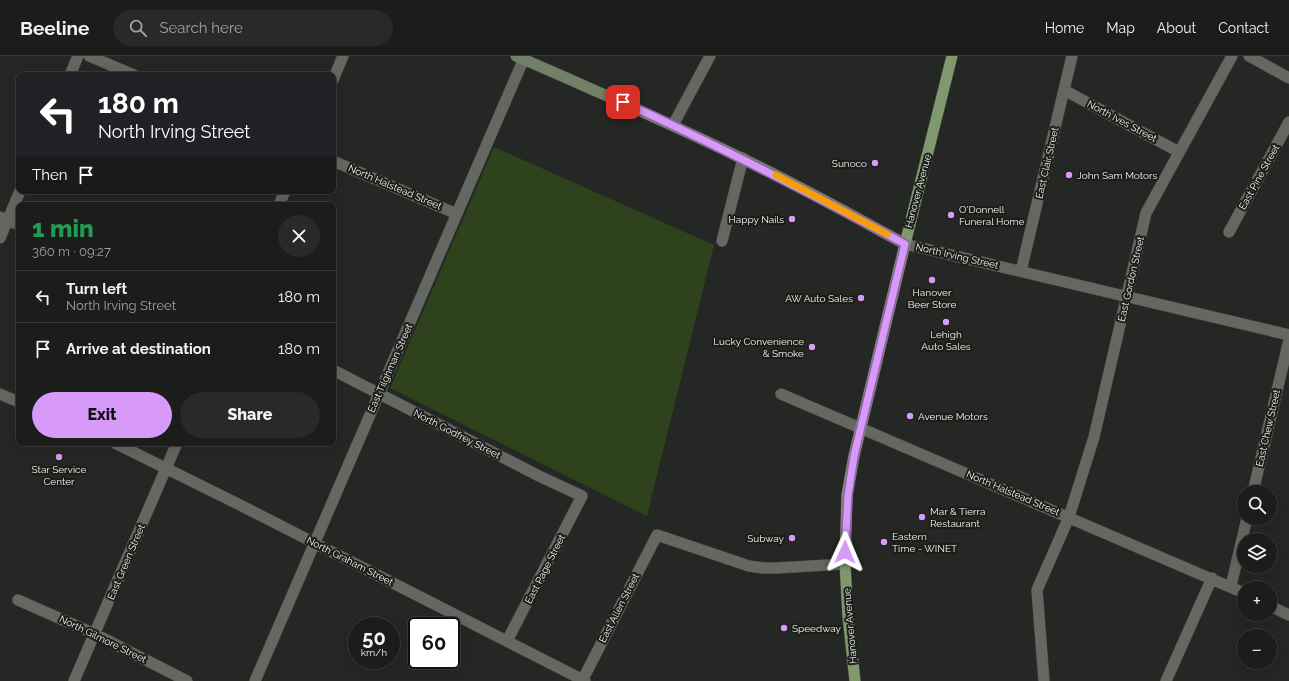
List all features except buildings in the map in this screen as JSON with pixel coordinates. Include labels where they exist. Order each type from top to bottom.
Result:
[{"type":"main road","name":"Hanover Avenue","points":[[855,681],[848,616],[845,564],[848,495],[854,456],[952,56]]},
{"type":"main road","name":"North Irving Street","points":[[521,57],[743,158],[905,244]]},
{"type":"street","points":[[71,72],[78,56]]},
{"type":"street","points":[[89,56],[127,72]]},
{"type":"street","points":[[336,73],[343,56]]},
{"type":"street","points":[[673,125],[710,56]]},
{"type":"street","name":"East Clair Street","points":[[1021,271],[1072,56]]},
{"type":"street","name":"East Gordon Street","points":[[1044,681],[1037,590],[1069,517],[1094,437],[1146,213],[1232,56]]},
{"type":"street","points":[[1249,56],[1289,78]]},
{"type":"street","name":"East Tilghman Street","points":[[255,681],[457,214],[521,57]]},
{"type":"street","name":"North Ives Street","points":[[1064,90],[1179,152]]},
{"type":"street","name":"East Pine Street","points":[[1229,232],[1289,122]]},
{"type":"street","points":[[722,241],[743,158]]},
{"type":"street","name":"North Halstead Street","points":[[336,162],[457,214]]},
{"type":"street","points":[[0,238],[4,219],[18,194]]},
{"type":"street","points":[[4,219],[16,224]]},
{"type":"street","name":"North Irving Street","points":[[905,244],[1289,335]]},
{"type":"street","name":"East Chew Street","points":[[1255,485],[1289,340]]},
{"type":"street","name":"North Godfrey Street","points":[[336,372],[582,496]]},
{"type":"street","points":[[0,394],[16,401]]},
{"type":"street","name":"North Halstead Street","points":[[781,394],[1237,589]]},
{"type":"street","name":"North Graham Street","points":[[121,446],[315,543],[583,681]]},
{"type":"street","name":"East Green Street","points":[[74,681],[176,446]]},
{"type":"street","name":"East Page Street","points":[[507,641],[582,496]]},
{"type":"street","points":[[1231,586],[1245,525]]},
{"type":"street","name":"East Allen Street","points":[[583,681],[657,535],[749,566],[763,568],[845,564]]},
{"type":"street","points":[[1166,681],[1212,578]]},
{"type":"street","name":"North Gilmore Street","points":[[18,600],[95,634],[187,681]]},
{"type":"street","points":[[1277,609],[1289,615]]},
{"type":"green space","points":[[494,147],[714,245],[647,516],[390,388]]},
{"type":"slow traffic","points":[[776,175],[887,234]]},
{"type":"place","name":"Sunoco","points":[[875,163]]},
{"type":"place","name":"John Sam Motors","points":[[1069,175]]},
{"type":"place","name":"O'Donnell Funeral Home","points":[[951,215]]},
{"type":"place","name":"Happy Nails","points":[[792,219]]},
{"type":"place","name":"Hanover Beer Store","points":[[932,280]]},
{"type":"place","name":"AW Auto Sales","points":[[861,298]]},
{"type":"place","name":"Lehigh Auto Sales","points":[[946,322]]},
{"type":"place","name":"Lucky Convenience & Smoke","points":[[812,347]]},
{"type":"place","name":"Avenue Motors","points":[[910,416]]},
{"type":"place","name":"Star Service Center","points":[[59,457]]},
{"type":"place","name":"Mar & Tierra Restaurant","points":[[922,517]]},
{"type":"place","name":"Subway","points":[[792,538]]},
{"type":"place","name":"Eastern Time - WINET","points":[[884,542]]},
{"type":"place","name":"Speedway","points":[[784,628]]},
{"type":"route","points":[[623,102],[743,158],[905,244],[862,428],[854,456],[848,495],[845,552]]}]
